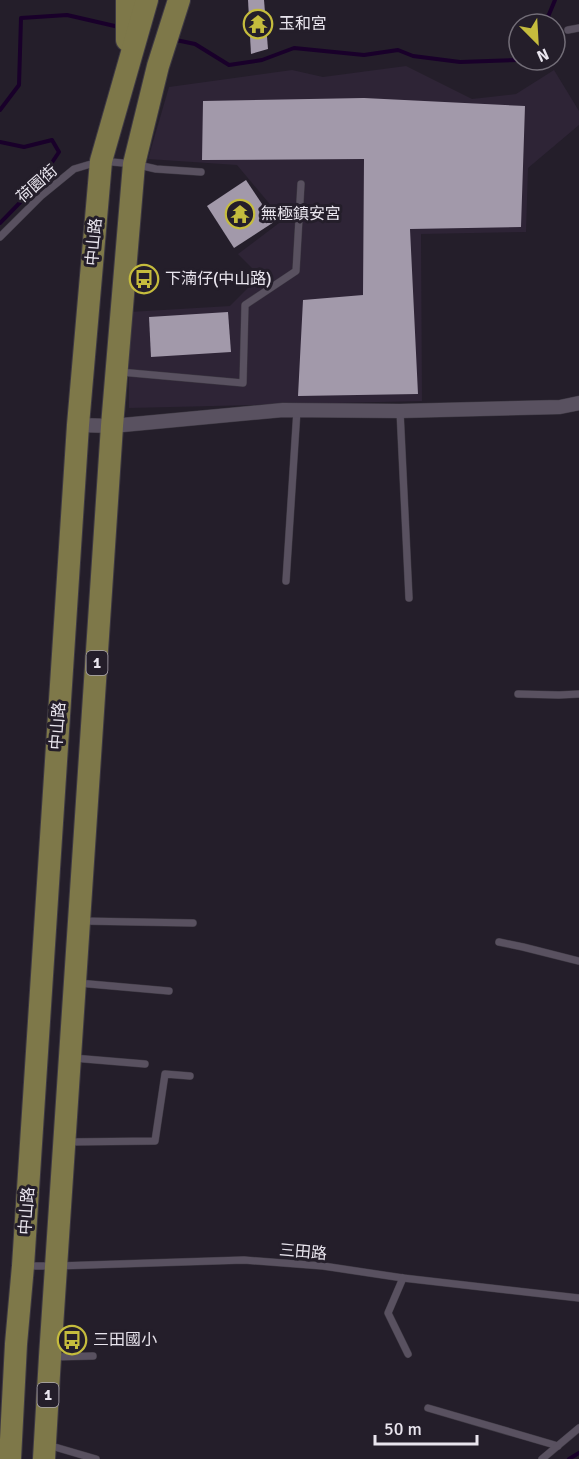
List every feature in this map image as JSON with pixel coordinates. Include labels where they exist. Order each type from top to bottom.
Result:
[{"type":"main road","points":[[127,0],[128,68]]},
{"type":"main road","name":"中山路","points":[[10,1459],[6,1433],[23,1266],[78,425],[101,161],[147,0]]},
{"type":"main road","name":"中山路","points":[[45,1452],[112,426],[134,164],[158,66],[179,0]]},
{"type":"street","points":[[78,425],[112,426],[283,410],[400,411],[560,407],[579,403]]},
{"type":"lane","points":[[568,30],[579,28]]},
{"type":"lane","name":"荷園街","points":[[0,237],[41,196],[74,170],[101,161],[156,169],[201,172]]},
{"type":"lane","points":[[117,371],[243,383],[245,305],[296,271],[301,184]]},
{"type":"lane","points":[[286,581],[297,410]]},
{"type":"lane","points":[[400,411],[410,598]]},
{"type":"lane","points":[[518,694],[579,694]]},
{"type":"lane","points":[[80,921],[193,923]]},
{"type":"lane","points":[[499,942],[579,961]]},
{"type":"lane","points":[[75,983],[169,991]]},
{"type":"lane","points":[[70,1058],[145,1064]]},
{"type":"lane","points":[[65,1142],[155,1141],[165,1074],[190,1076]]},
{"type":"lane","name":"三田路","points":[[23,1266],[244,1260],[323,1266],[403,1278],[579,1298]]},
{"type":"lane","points":[[403,1278],[388,1313],[408,1354]]},
{"type":"lane","points":[[50,1357],[93,1356]]},
{"type":"lane","points":[[428,1408],[558,1446]]},
{"type":"lane","points":[[542,1459],[579,1428]]},
{"type":"lane","points":[[45,1452],[96,1459]]},
{"type":"shaded area","points":[[406,66],[472,99],[516,94],[551,72],[555,72],[579,111],[579,125],[528,168],[526,232],[421,234],[422,401],[129,408],[129,312],[230,306],[260,276],[238,254],[283,220],[237,165],[148,159],[169,87],[292,70],[323,77]]},
{"type":"building","name":"玉和宮","points":[[248,0],[264,0],[268,49],[251,54]]},
{"type":"building","points":[[364,98],[525,106],[521,227],[410,229],[418,394],[298,396],[303,300],[363,295],[364,159],[202,160],[203,101]]},
{"type":"building","name":"無極鎮安宮","points":[[246,180],[274,222],[234,248],[207,206]]},
{"type":"building","points":[[228,312],[231,352],[151,357],[149,317]]},
{"type":"waterway","points":[[550,12],[555,0]]},
{"type":"waterway","points":[[0,110],[19,85],[21,18],[67,15],[119,27]]},
{"type":"waterway","points":[[176,40],[195,44],[229,65],[262,60],[294,48],[364,55],[398,50],[413,56],[460,62],[507,60]]},
{"type":"waterway","points":[[0,142],[24,147],[52,140],[59,152],[37,185],[0,223]]},
{"type":"waterway","points":[[569,1459],[579,1453]]},
{"type":"place","name":"玉和宮","points":[[258,24]]},
{"type":"place","name":"無極鎮安宮","points":[[240,214]]},
{"type":"place","name":"下湳仔(中山路)","points":[[144,279]]},
{"type":"place","name":"三田國小","points":[[72,1340]]}]
